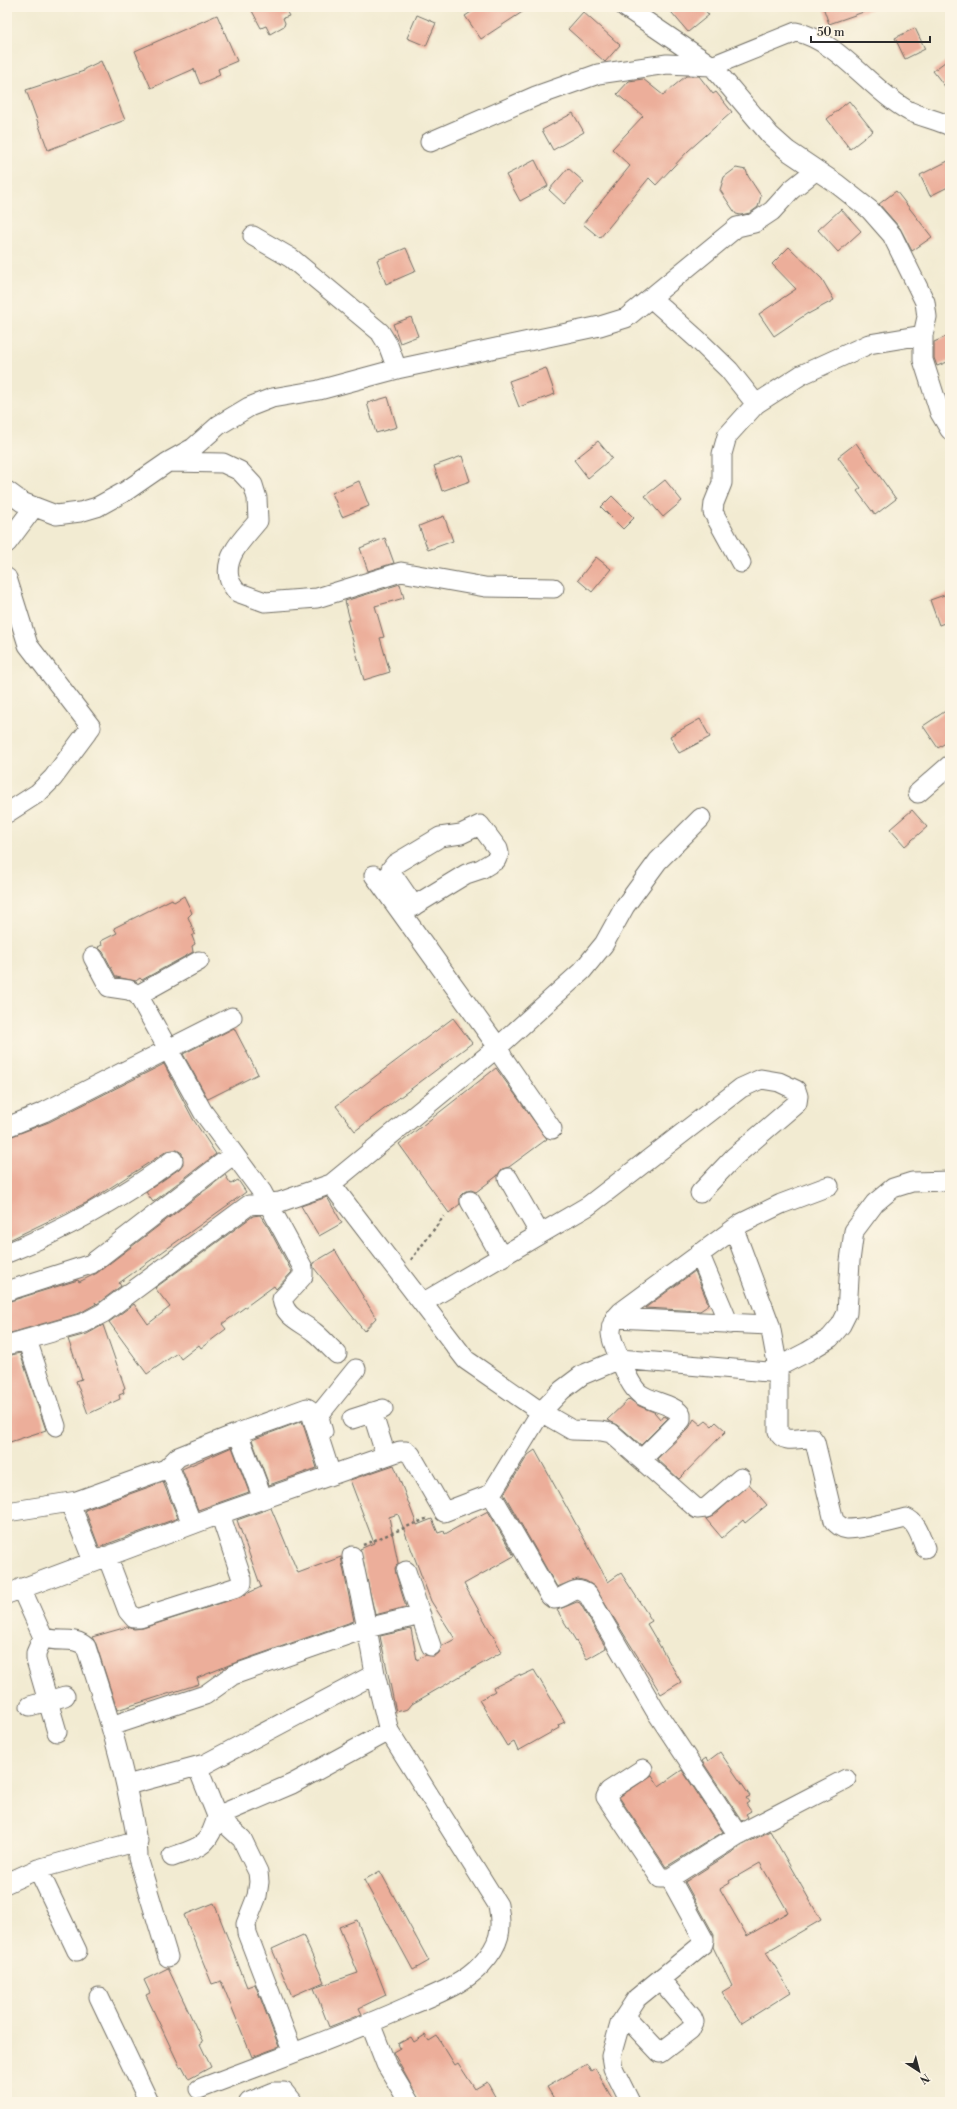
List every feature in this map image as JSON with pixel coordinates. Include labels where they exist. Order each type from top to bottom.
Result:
[{"type":"street","points":[[625,7],[649,13],[712,66],[770,135],[788,151],[837,184],[870,210],[892,235],[925,302],[927,317],[923,335],[923,360],[940,413],[950,430]]},
{"type":"street","points":[[430,142],[529,99],[598,74],[667,64],[712,66],[796,32],[809,34],[909,111],[950,126]]},
{"type":"street","points":[[7,490],[22,502],[56,515],[80,512],[97,507],[126,491],[168,462],[193,448],[219,425],[249,408],[272,398],[320,390],[397,369],[600,326],[626,318],[737,226],[754,224],[772,210],[791,190],[816,170]]},
{"type":"street","points":[[253,236],[291,258],[380,332],[388,345],[397,369]]},
{"type":"street","points":[[651,298],[729,370],[756,404]]},
{"type":"street","points":[[741,563],[713,512],[714,503],[722,483],[722,454],[728,436],[756,404],[801,375],[869,344],[923,335]]},
{"type":"street","points":[[168,462],[223,463],[240,471],[253,485],[257,498],[258,521],[232,553],[229,564],[229,578],[237,592],[265,602],[317,598],[401,572],[486,587],[554,588]]},
{"type":"street","points":[[7,543],[34,507]]},
{"type":"street","points":[[7,578],[28,645],[91,727],[53,778],[38,793],[7,812]]},
{"type":"street","points":[[918,793],[950,765]]},
{"type":"street","points":[[7,1345],[84,1323],[103,1313],[249,1205],[280,1202],[332,1184],[498,1047],[582,971],[604,944],[625,906],[658,861],[701,818]]},
{"type":"street","points":[[408,909],[466,874],[481,870],[496,860],[499,853],[498,849],[480,825],[462,834],[440,837],[395,864],[391,869],[392,874],[408,909],[498,1047],[503,1058],[552,1129]]},
{"type":"street","points":[[374,875],[408,909]]},
{"type":"street","points":[[93,957],[109,987],[129,990],[138,996],[203,1112],[262,1192],[304,1272],[282,1299],[283,1306],[294,1319],[313,1331],[337,1354]]},
{"type":"street","points":[[138,996],[199,961]]},
{"type":"street","points":[[7,1127],[44,1112],[232,1017]]},
{"type":"street","points":[[424,1302],[502,1258],[588,1206],[741,1088],[761,1079],[779,1082],[796,1090],[798,1096],[797,1103],[734,1157],[700,1193]]},
{"type":"street","points":[[7,1291],[91,1264],[234,1154]]},
{"type":"street","points":[[7,1253],[35,1242],[100,1209],[133,1189],[173,1160]]},
{"type":"street","points":[[508,1178],[540,1234]]},
{"type":"street","points":[[168,1957],[138,1858],[138,1841],[111,1726],[86,1647],[75,1640],[50,1640],[43,1637],[12,1588],[100,1559],[192,1524],[400,1451],[406,1451],[411,1455],[444,1512],[491,1494],[541,1412],[562,1390],[582,1375],[620,1359],[768,1372],[778,1368],[830,1338],[841,1325],[848,1313],[850,1261],[854,1231],[875,1203],[893,1188],[912,1182],[950,1181]]},
{"type":"street","points":[[332,1184],[424,1302],[466,1360],[541,1412],[572,1430],[601,1431],[611,1433],[697,1509],[706,1508],[741,1478]]},
{"type":"street","points":[[642,1459],[681,1420],[681,1415],[674,1408],[651,1401],[639,1394],[632,1384],[610,1336],[615,1318],[734,1229],[781,1204],[829,1186]]},
{"type":"street","points":[[470,1201],[502,1258]]},
{"type":"street","points":[[734,1229],[770,1325],[778,1368],[778,1431],[780,1437],[785,1439],[812,1438],[815,1442],[834,1521],[839,1527],[846,1529],[906,1518],[911,1520],[915,1525],[925,1548]]},
{"type":"street","points":[[700,1253],[729,1324]]},
{"type":"street","points":[[615,1318],[770,1325]]},
{"type":"street","points":[[26,1340],[56,1426]]},
{"type":"street","points":[[334,1474],[320,1424],[320,1417],[322,1410],[356,1369]]},
{"type":"street","points":[[7,1512],[70,1503],[169,1466],[178,1457],[238,1433],[308,1408],[334,1474]]},
{"type":"street","points":[[352,1419],[378,1411],[386,1456]]},
{"type":"street","points":[[238,1433],[263,1499]]},
{"type":"street","points":[[169,1466],[192,1524]]},
{"type":"street","points":[[491,1494],[550,1596],[554,1600],[561,1599],[574,1590],[582,1590],[588,1595],[655,1710],[738,1835]]},
{"type":"street","points":[[70,1503],[128,1611],[134,1618],[237,1587],[242,1582],[220,1514]]},
{"type":"street","points":[[199,2089],[370,2023],[464,1980],[482,1964],[496,1945],[502,1924],[498,1905],[389,1730],[375,1674],[368,1628],[352,1556]]},
{"type":"street","points":[[406,1571],[431,1646]]},
{"type":"street","points":[[111,1726],[205,1695],[233,1675],[368,1628],[421,1615]]},
{"type":"street","points":[[43,1637],[36,1653],[36,1660],[56,1698],[57,1732]]},
{"type":"street","points":[[126,1785],[205,1764],[375,1674]]},
{"type":"street","points":[[30,1706],[56,1698]]},
{"type":"street","points":[[217,1816],[292,1784],[389,1730]]},
{"type":"street","points":[[196,1766],[217,1816],[242,1839],[258,1872],[259,1882],[257,1896],[246,1924],[247,1933],[293,2053]]},
{"type":"street","points":[[643,1769],[609,1791],[606,1797],[660,1878],[670,1878],[738,1835],[846,1779]]},
{"type":"street","points":[[172,1857],[198,1849],[207,1841],[214,1828],[217,1816]]},
{"type":"street","points":[[7,1883],[38,1869],[138,1841]]},
{"type":"street","points":[[38,1869],[77,1951]]},
{"type":"street","points":[[630,2102],[613,2068],[610,2056],[613,2042],[620,2024],[637,1998],[703,1944],[704,1940],[670,1878]]},
{"type":"street","points":[[625,2016],[656,2051],[660,2053],[690,2030],[694,2022],[692,2017],[660,1979]]},
{"type":"street","points":[[99,1997],[149,2102]]},
{"type":"street","points":[[370,2023],[386,2064],[408,2102]]},
{"type":"street","points":[[249,2102],[274,2092],[284,2092],[292,2102]]},
{"type":"path","points":[[400,1271],[413,1258],[444,1216]]},
{"type":"path","points":[[352,1556],[359,1547],[370,1541],[444,1512]]},
{"type":"building","points":[[250,7],[284,7],[289,16],[283,18],[285,23],[284,26],[270,34],[266,26],[261,28]]},
{"type":"building","points":[[479,7],[530,7],[481,39],[465,16]]},
{"type":"building","points":[[667,7],[702,7],[709,15],[688,32]]},
{"type":"building","points":[[823,7],[871,7],[872,9],[829,24]]},
{"type":"building","points":[[583,12],[620,45],[605,62],[568,29]]},
{"type":"building","points":[[217,15],[237,61],[218,69],[220,75],[200,84],[194,69],[151,88],[135,51]]},
{"type":"building","points":[[417,15],[436,23],[426,46],[407,38]]},
{"type":"building","points":[[915,28],[925,49],[905,59],[895,38]]},
{"type":"building","points":[[950,58],[950,93],[933,71]]},
{"type":"building","points":[[101,61],[125,120],[48,150],[26,90],[84,71],[84,69]]},
{"type":"building","points":[[686,76],[699,76],[713,94],[716,92],[732,112],[688,151],[656,185],[649,178],[600,238],[583,224],[630,166],[612,149],[643,116],[617,94],[629,81],[643,79],[663,95]]},
{"type":"building","points":[[849,101],[873,131],[850,149],[827,119]]},
{"type":"building","points":[[573,113],[584,132],[553,150],[542,130]]},
{"type":"building","points":[[535,160],[548,186],[520,201],[506,175]]},
{"type":"building","points":[[950,160],[950,186],[930,196],[920,175]]},
{"type":"building","points":[[568,168],[584,182],[564,204],[549,190]]},
{"type":"building","points":[[736,168],[746,170],[748,176],[761,196],[758,207],[750,213],[741,215],[736,214],[720,190],[724,177]]},
{"type":"building","points":[[896,191],[932,237],[912,251],[900,228],[879,204]]},
{"type":"building","points":[[841,209],[861,231],[838,252],[818,230]]},
{"type":"building","points":[[789,247],[822,279],[834,300],[808,313],[774,336],[759,314],[796,289],[772,264]]},
{"type":"building","points":[[406,248],[416,271],[386,284],[377,260]]},
{"type":"building","points":[[411,317],[418,336],[400,343],[393,324]]},
{"type":"building","points":[[950,335],[950,361],[937,366],[934,358],[934,342]]},
{"type":"building","points":[[546,368],[555,394],[519,407],[509,381]]},
{"type":"building","points":[[388,397],[397,427],[376,433],[367,403]]},
{"type":"building","points":[[598,441],[612,458],[588,478],[574,460]]},
{"type":"building","points":[[856,443],[896,499],[875,515],[857,491],[861,488],[838,457]]},
{"type":"building","points":[[462,456],[470,481],[442,491],[434,466]]},
{"type":"building","points":[[665,480],[682,501],[663,517],[645,496]]},
{"type":"building","points":[[359,481],[369,506],[342,517],[332,493]]},
{"type":"building","points":[[612,496],[634,518],[623,529],[601,507]]},
{"type":"building","points":[[444,516],[453,541],[428,550],[419,526]]},
{"type":"building","points":[[385,538],[394,563],[368,571],[360,548]]},
{"type":"building","points":[[596,557],[611,569],[592,592],[578,580]]},
{"type":"building","points":[[400,584],[404,598],[375,606],[384,637],[380,638],[390,672],[364,680],[347,620],[350,620],[345,601]]},
{"type":"building","points":[[950,593],[950,621],[939,625],[930,600]]},
{"type":"building","points":[[950,708],[950,740],[938,748],[923,726]]},
{"type":"building","points":[[700,719],[710,737],[679,753],[670,736]]},
{"type":"building","points":[[912,810],[927,827],[905,846],[890,829]]},
{"type":"building","points":[[184,896],[192,913],[188,917],[195,934],[192,936],[195,944],[192,946],[193,952],[142,980],[140,978],[136,981],[116,977],[103,952],[98,947],[102,945],[101,941],[117,933],[114,928],[172,899],[174,902]]},
{"type":"building","points":[[453,1018],[472,1043],[355,1131],[336,1106]]},
{"type":"building","points":[[234,1028],[258,1074],[208,1099],[183,1054]]},
{"type":"building","points":[[164,1064],[193,1119],[216,1154],[153,1202],[146,1192],[179,1169],[183,1164],[182,1153],[177,1150],[167,1151],[88,1202],[7,1241],[7,1138],[49,1122]]},
{"type":"building","points":[[496,1068],[547,1139],[509,1167],[502,1169],[497,1176],[476,1192],[471,1190],[464,1192],[460,1196],[460,1204],[449,1213],[399,1144]]},
{"type":"building","points":[[225,1175],[231,1184],[238,1180],[246,1192],[119,1283],[121,1286],[97,1304],[95,1302],[96,1304],[80,1313],[7,1334],[7,1302],[78,1280],[79,1282],[97,1273]]},
{"type":"building","points":[[327,1197],[342,1223],[319,1236],[301,1206]]},
{"type":"building","points":[[260,1215],[267,1225],[292,1272],[276,1289],[274,1286],[222,1324],[226,1329],[201,1348],[199,1345],[181,1359],[177,1353],[147,1374],[109,1322],[134,1304],[148,1324],[170,1307],[155,1288],[253,1216]]},
{"type":"building","points":[[335,1250],[376,1318],[364,1331],[314,1268],[313,1263]]},
{"type":"building","points":[[695,1271],[708,1303],[706,1307],[700,1311],[645,1308]]},
{"type":"building","points":[[103,1325],[125,1388],[123,1389],[124,1393],[119,1395],[120,1399],[88,1414],[76,1381],[82,1379],[68,1339],[87,1334]]},
{"type":"building","points":[[20,1353],[46,1430],[7,1443],[7,1356]]},
{"type":"building","points":[[629,1399],[639,1406],[654,1412],[661,1420],[664,1416],[668,1418],[641,1445],[618,1425],[607,1420]]},
{"type":"building","points":[[694,1419],[701,1425],[706,1421],[712,1426],[716,1422],[726,1431],[679,1479],[657,1459],[689,1428]]},
{"type":"building","points":[[302,1421],[317,1468],[269,1485],[252,1440]]},
{"type":"building","points":[[232,1447],[249,1492],[198,1510],[182,1469]]},
{"type":"building","points":[[535,1450],[608,1582],[621,1573],[652,1621],[647,1624],[681,1682],[661,1694],[594,1586],[586,1581],[578,1579],[557,1587],[504,1494],[528,1455]]},
{"type":"building","points":[[394,1465],[417,1525],[432,1519],[438,1533],[444,1531],[445,1534],[488,1511],[514,1556],[464,1584],[502,1652],[412,1704],[408,1709],[396,1712],[380,1636],[411,1629],[417,1660],[426,1655],[435,1656],[439,1653],[442,1646],[455,1639],[431,1601],[398,1514],[389,1517],[398,1563],[395,1568],[396,1574],[406,1607],[375,1615],[360,1549],[374,1543],[350,1480]]},
{"type":"building","points":[[163,1482],[178,1518],[99,1547],[85,1510]]},
{"type":"building","points":[[749,1484],[767,1505],[745,1523],[743,1520],[722,1538],[706,1519],[713,1516]]},
{"type":"building","points":[[271,1508],[298,1573],[341,1557],[354,1621],[229,1665],[197,1678],[199,1684],[117,1710],[96,1644],[92,1637],[127,1627],[134,1629],[143,1628],[240,1597],[261,1587],[237,1520]]},
{"type":"building","points":[[577,1602],[580,1603],[606,1648],[587,1659],[557,1610]]},
{"type":"building","points":[[534,1670],[565,1722],[558,1725],[559,1728],[518,1751],[514,1742],[507,1746],[479,1700],[495,1691],[493,1688],[520,1674],[521,1676]]},
{"type":"building","points":[[720,1752],[750,1796],[746,1798],[749,1802],[746,1804],[751,1811],[746,1814],[748,1817],[742,1821],[702,1761],[706,1758],[708,1761]]},
{"type":"building","points":[[682,1770],[723,1832],[666,1867],[619,1797],[652,1775],[659,1786]]},
{"type":"building","points":[[770,1831],[821,1920],[766,1952],[791,1992],[742,2023],[722,1992],[732,1986],[713,1947],[714,1935],[685,1882],[743,1845]],"holes":[[[760,1863],[788,1912],[747,1936],[720,1889],[730,1883],[729,1881]]]},
{"type":"building","points":[[380,1871],[429,1961],[413,1970],[364,1880]]},
{"type":"building","points":[[214,1903],[247,1987],[255,1984],[279,2047],[252,2057],[221,1981],[212,1984],[184,1915]]},
{"type":"building","points":[[357,1920],[386,1995],[359,2008],[362,2014],[329,2027],[314,1988],[358,1973],[339,1927]]},
{"type":"building","points":[[303,1935],[324,1982],[292,1996],[272,1949]]},
{"type":"building","points":[[168,1968],[203,2042],[200,2044],[211,2067],[189,2079],[182,2066],[180,2067],[146,1995],[150,1993],[144,1980]]},
{"type":"building","points":[[425,2035],[429,2041],[437,2036],[455,2065],[458,2063],[475,2089],[487,2082],[498,2102],[420,2102],[393,2052],[400,2048],[398,2044],[411,2037],[414,2042]]},
{"type":"building","points":[[587,2064],[591,2071],[595,2068],[614,2102],[556,2102],[547,2087]]}]
